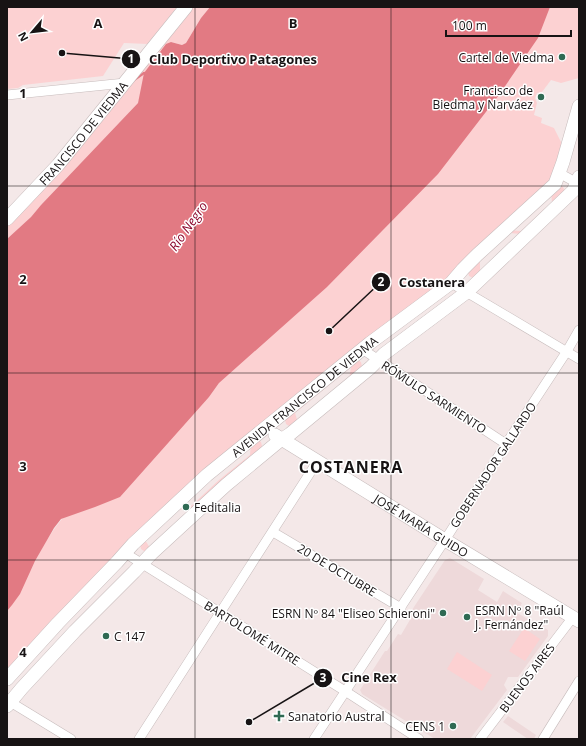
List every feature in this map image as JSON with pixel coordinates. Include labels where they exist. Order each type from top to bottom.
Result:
[{"type":"main road","name":"FRANCISCO DE VIEDMA","points":[[7,219],[58,165],[186,7]]},
{"type":"main road","name":"AVENIDA FRANCISCO DE VIEDMA","points":[[7,679],[133,544],[207,475],[362,349],[452,283],[472,260],[555,184],[579,106]]},
{"type":"main road","name":"AVENIDA FRANCISCO DE VIEDMA","points":[[8,703],[152,553],[226,485],[370,368],[384,354],[467,292],[573,191],[578,181]]},
{"type":"main road","name":"JOSÉ MARÍA GUIDO","points":[[264,428],[281,440],[576,619]]},
{"type":"street","points":[[7,95],[125,83]]},
{"type":"street","points":[[559,173],[578,181]]},
{"type":"street","points":[[452,283],[579,358]]},
{"type":"street","name":"GOBERNADOR GALLARDO","points":[[314,739],[401,608],[567,351],[579,330]]},
{"type":"street","name":"RÓMULO SARMIENTO","points":[[362,349],[506,444]]},
{"type":"street","points":[[139,739],[317,462]]},
{"type":"street","name":"20 DE OCTUBRE","points":[[273,532],[401,608]]},
{"type":"street","name":"BARTOLOMÉ MITRE","points":[[125,553],[418,739]]},
{"type":"street","name":"BUENOS AIRES","points":[[480,739],[576,619]]},
{"type":"street","points":[[543,739],[579,681]]},
{"type":"street","points":[[8,703],[72,739]]},
{"type":"shaded area","points":[[7,7],[177,7],[148,44],[124,43],[103,76],[23,85],[18,88],[7,89]]},
{"type":"shaded area","points":[[193,7],[210,7],[201,18],[186,43],[182,45],[171,42],[140,96],[138,103],[31,217],[7,239],[7,227],[63,169]]},
{"type":"shaded area","points":[[532,7],[579,7],[579,78],[561,83],[551,80],[542,92],[537,93],[535,98],[537,103],[534,115],[542,118],[541,123],[554,128],[564,148],[553,182],[448,279],[204,472],[7,672],[7,583],[24,583],[46,542],[62,519],[209,397],[219,383]]},
{"type":"shaded area","points":[[560,186],[563,187],[565,191],[521,234],[510,233],[480,261],[480,273],[473,278],[469,276],[468,272],[508,230],[521,231],[552,202],[551,193]]},
{"type":"shaded area","points":[[357,360],[361,362],[362,367],[349,380],[351,367],[295,413],[298,423],[289,426],[286,424],[285,420]]},
{"type":"shaded area","points":[[258,440],[261,442],[262,446],[260,450],[189,512],[179,509],[145,540],[150,548],[144,551],[141,549],[140,544],[180,504],[190,507],[219,480],[250,455],[251,443]]},
{"type":"shaded area","points":[[450,558],[484,579],[478,590],[497,602],[503,591],[522,603],[517,613],[548,630],[548,636],[518,677],[508,677],[504,685],[507,690],[470,739],[435,739],[362,694],[360,690],[385,651],[387,651],[398,634],[401,635],[411,618],[408,616],[445,560]]},
{"type":"shaded area","points":[[524,628],[540,639],[525,661],[509,651]]},
{"type":"shaded area","points":[[457,652],[492,675],[482,691],[447,669]]},
{"type":"shaded area","points":[[508,716],[536,735],[534,739],[528,739],[503,722]]},
{"type":"water","name":"Río Negro","points":[[210,7],[550,7],[538,38],[499,95],[438,174],[327,287],[219,383],[209,397],[120,497],[61,519],[54,528],[35,561],[20,594],[7,611],[7,239],[31,217],[138,103],[144,73],[166,44],[171,42],[182,45],[186,43],[201,18]]},
{"type":"waterway","points":[[134,80],[144,73]]},
{"type":"place","name":"Club Deportivo Patagones","points":[[62,53]]},
{"type":"place","name":"Cartel de Viedma","points":[[562,57]]},
{"type":"place","name":"Francisco de Biedma y Narváez","points":[[541,97]]},
{"type":"place","name":"Costanera","points":[[329,331]]},
{"type":"place","name":"Feditalia","points":[[186,507]]},
{"type":"place","name":"ESRN Nº 84 \"Eliseo Schieroni\"","points":[[443,613]]},
{"type":"place","name":"ESRN Nº 8 \"Raúl J. Fernández\"","points":[[467,617]]},
{"type":"place","name":"C 147","points":[[106,636]]},
{"type":"place","name":"Sanatorio Austral","points":[[279,716]]},
{"type":"place","name":"Cine Rex","points":[[249,722]]},
{"type":"place","name":"CENS 1","points":[[453,726]]},
{"type":"district","name":"COSTANERA","points":[[351,467]]}]
